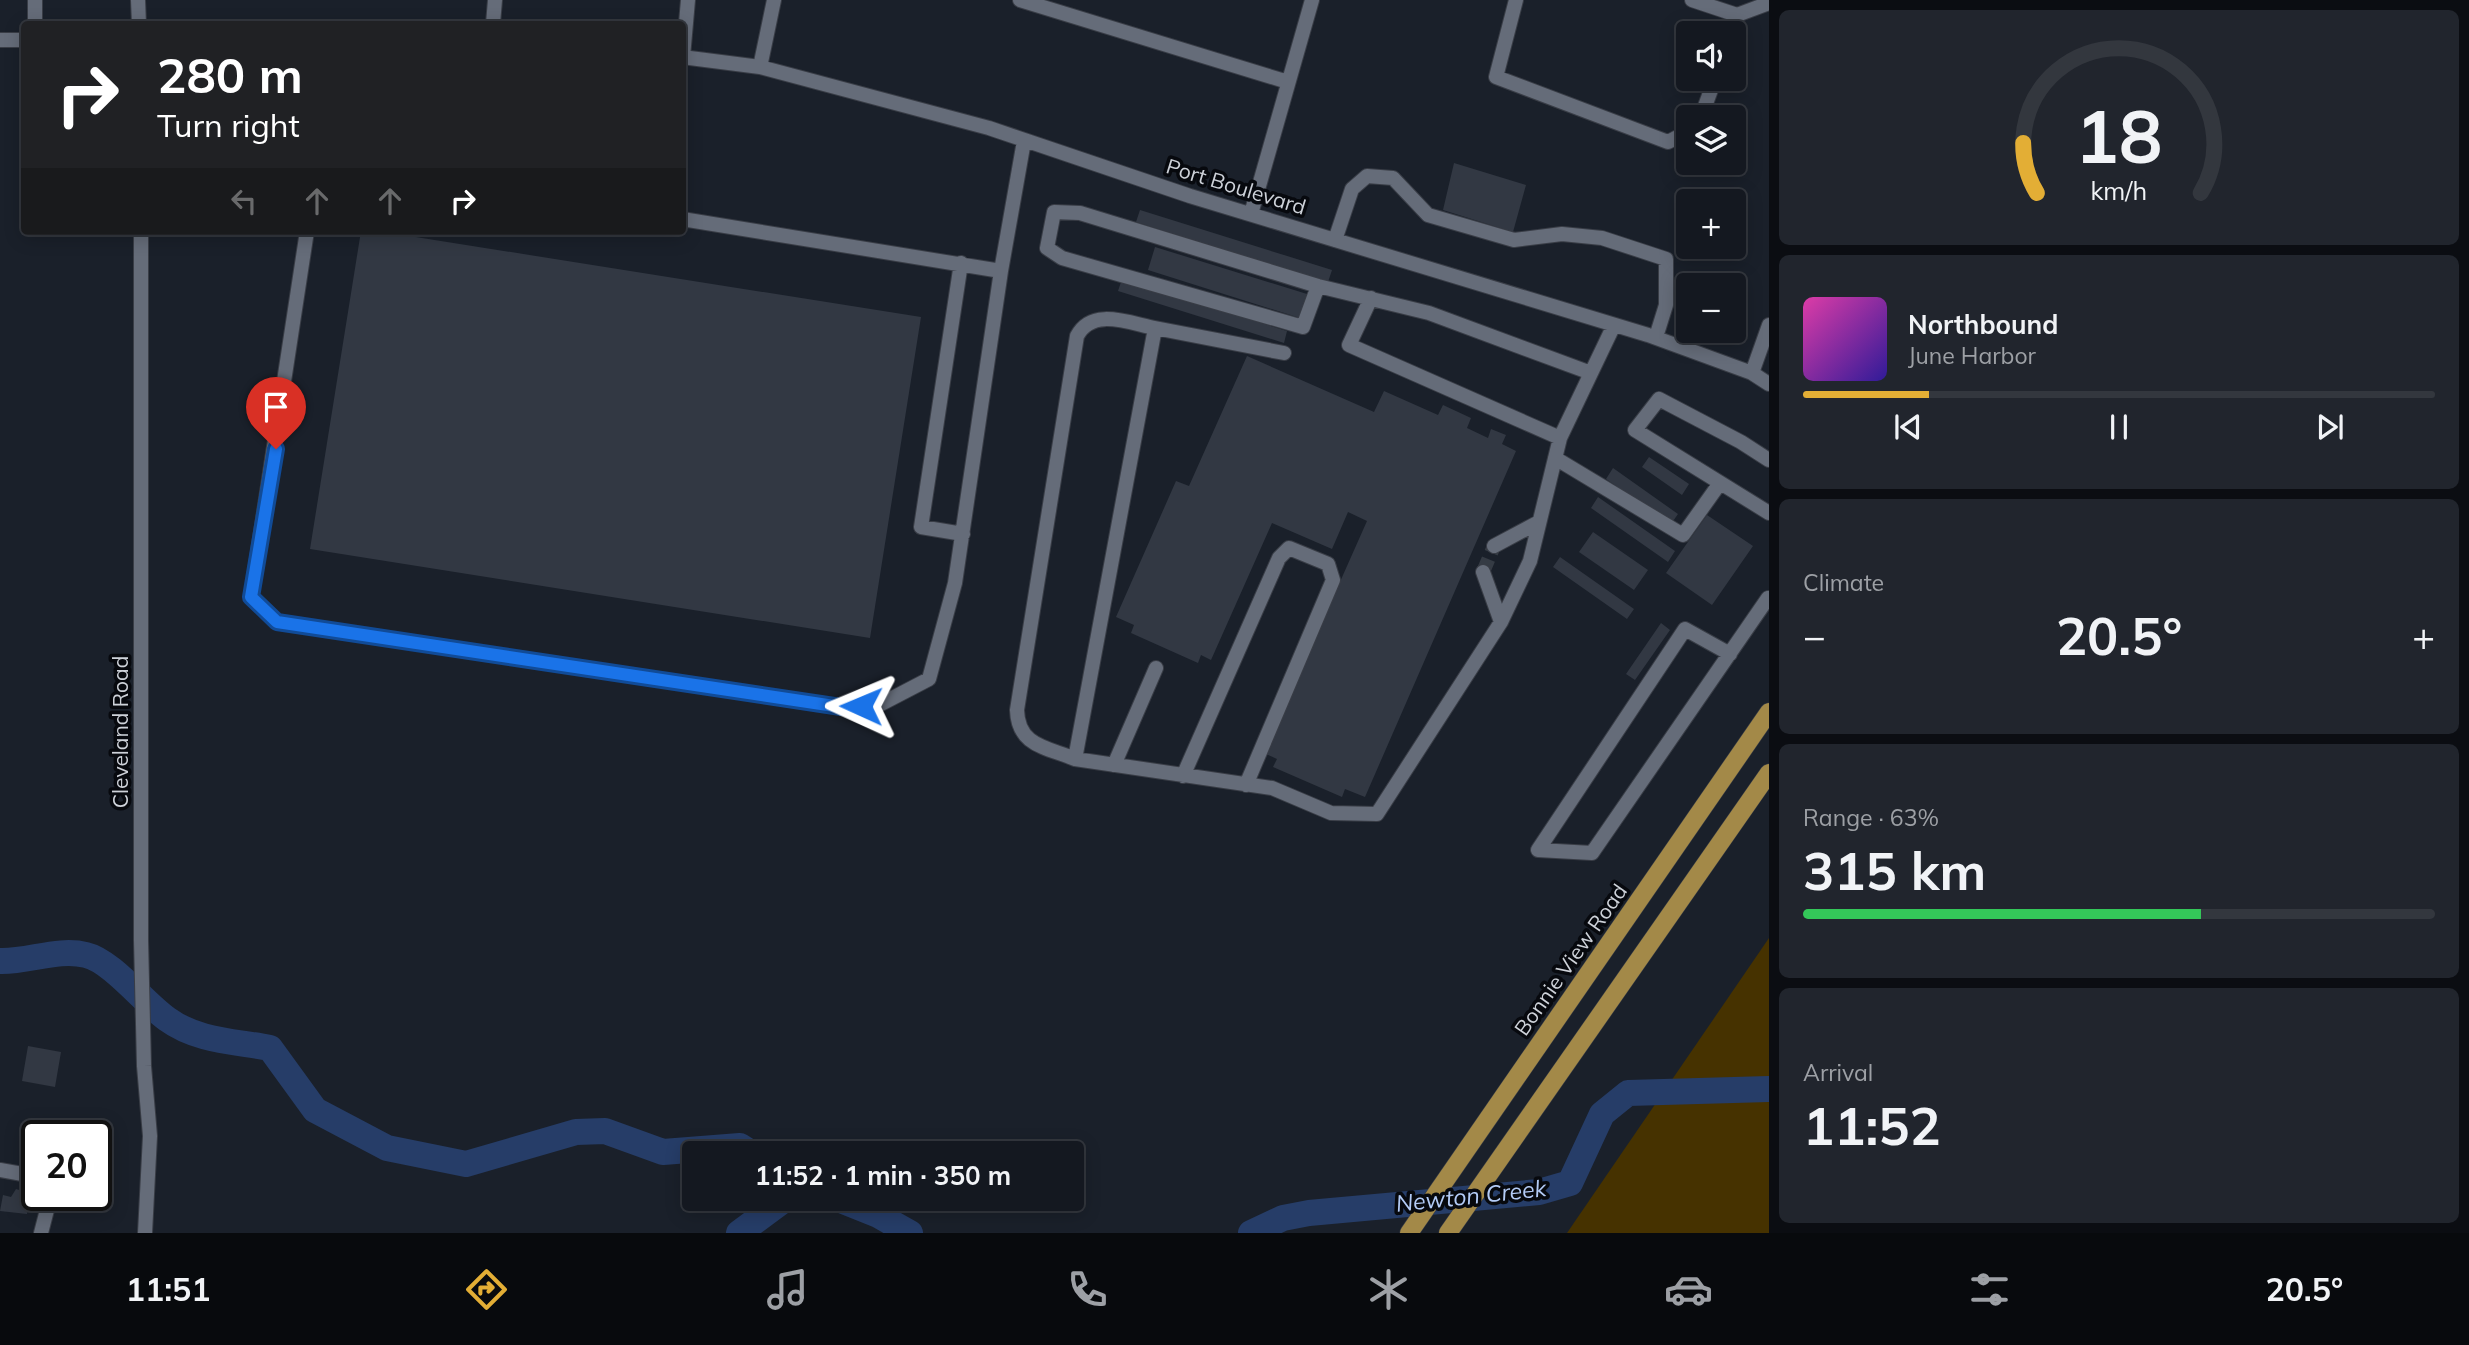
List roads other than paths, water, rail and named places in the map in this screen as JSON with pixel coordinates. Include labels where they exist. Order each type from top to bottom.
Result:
[{"type":"main road","name":"Bonnie View Road","points":[[1409,1233],[1769,712]]},
{"type":"main road","points":[[1448,1233],[1769,773]]},
{"type":"street","points":[[34,0],[35,21]]},
{"type":"street","points":[[138,0],[139,21]]},
{"type":"street","points":[[493,21],[495,0]]},
{"type":"street","points":[[686,23],[688,0]]},
{"type":"street","points":[[760,67],[774,0]]},
{"type":"street","points":[[1020,0],[1288,82]]},
{"type":"street","points":[[1251,214],[1312,0]]},
{"type":"street","points":[[1516,0],[1496,77],[1668,142],[1676,138]]},
{"type":"street","points":[[1692,0],[1737,15],[1769,3]]},
{"type":"street","points":[[1735,21],[1737,15]]},
{"type":"street","points":[[0,40],[21,40]]},
{"type":"street","name":"Port Boulevard","points":[[686,57],[760,67],[873,95],[1335,240],[1656,337],[1752,373],[1769,384]]},
{"type":"street","points":[[306,235],[251,597],[277,622],[841,707],[881,704],[929,679],[955,583],[1001,271],[1024,141]]},
{"type":"street","points":[[1335,240],[1352,189],[1367,176],[1392,178],[1428,215],[1514,240],[1562,234],[1602,238],[1665,259],[1666,305],[1656,337]]},
{"type":"street","points":[[1318,286],[1303,327],[1062,258],[1047,248],[1054,212],[1080,214],[1318,286],[1429,313],[1591,373]]},
{"type":"street","points":[[686,220],[1001,271]]},
{"type":"street","name":"Cleveland Road","points":[[141,235],[141,944],[149,1136],[145,1233]]},
{"type":"street","points":[[961,263],[921,527],[963,534]]},
{"type":"street","points":[[1371,298],[1349,345],[1560,438]]},
{"type":"street","points":[[1284,354],[1100,318],[1091,319],[1082,326],[1077,336],[1017,710],[1017,727],[1030,741],[1075,759],[1272,788],[1331,813],[1377,814],[1501,622],[1530,561],[1560,438],[1614,325]]},
{"type":"street","points":[[1752,373],[1769,325]]},
{"type":"street","points":[[1075,759],[1155,328]]},
{"type":"street","points":[[1769,460],[1741,442],[1659,400],[1635,430],[1769,513]]},
{"type":"street","points":[[1555,458],[1683,536],[1720,483]]},
{"type":"street","points":[[1494,546],[1539,522]]},
{"type":"street","points":[[1183,776],[1279,558],[1289,548],[1328,564],[1333,580],[1246,785]]},
{"type":"street","points":[[1483,572],[1501,622]]},
{"type":"street","points":[[1730,654],[1685,629],[1538,850],[1592,853],[1769,598]]},
{"type":"street","points":[[1114,765],[1156,668]]},
{"type":"street","points":[[0,1170],[21,1174]]},
{"type":"street","points":[[41,1233],[47,1211]]},
{"type":"waterway","points":[[0,961],[65,953],[96,959],[117,974],[158,1012],[179,1026],[203,1036],[270,1048],[315,1110],[387,1148],[466,1164],[576,1132],[605,1131],[663,1152],[682,1151]]},
{"type":"waterway","name":"Newton Creek","points":[[1251,1233],[1283,1218],[1309,1213],[1539,1192],[1570,1183],[1602,1114],[1628,1093],[1769,1089]]},
{"type":"waterway","name":"Newton Creek","points":[[739,1233],[769,1211]]},
{"type":"waterway","name":"Newton Creek","points":[[868,1211],[910,1233]]},
{"type":"tunnel","points":[[1483,572],[1494,546]]}]
